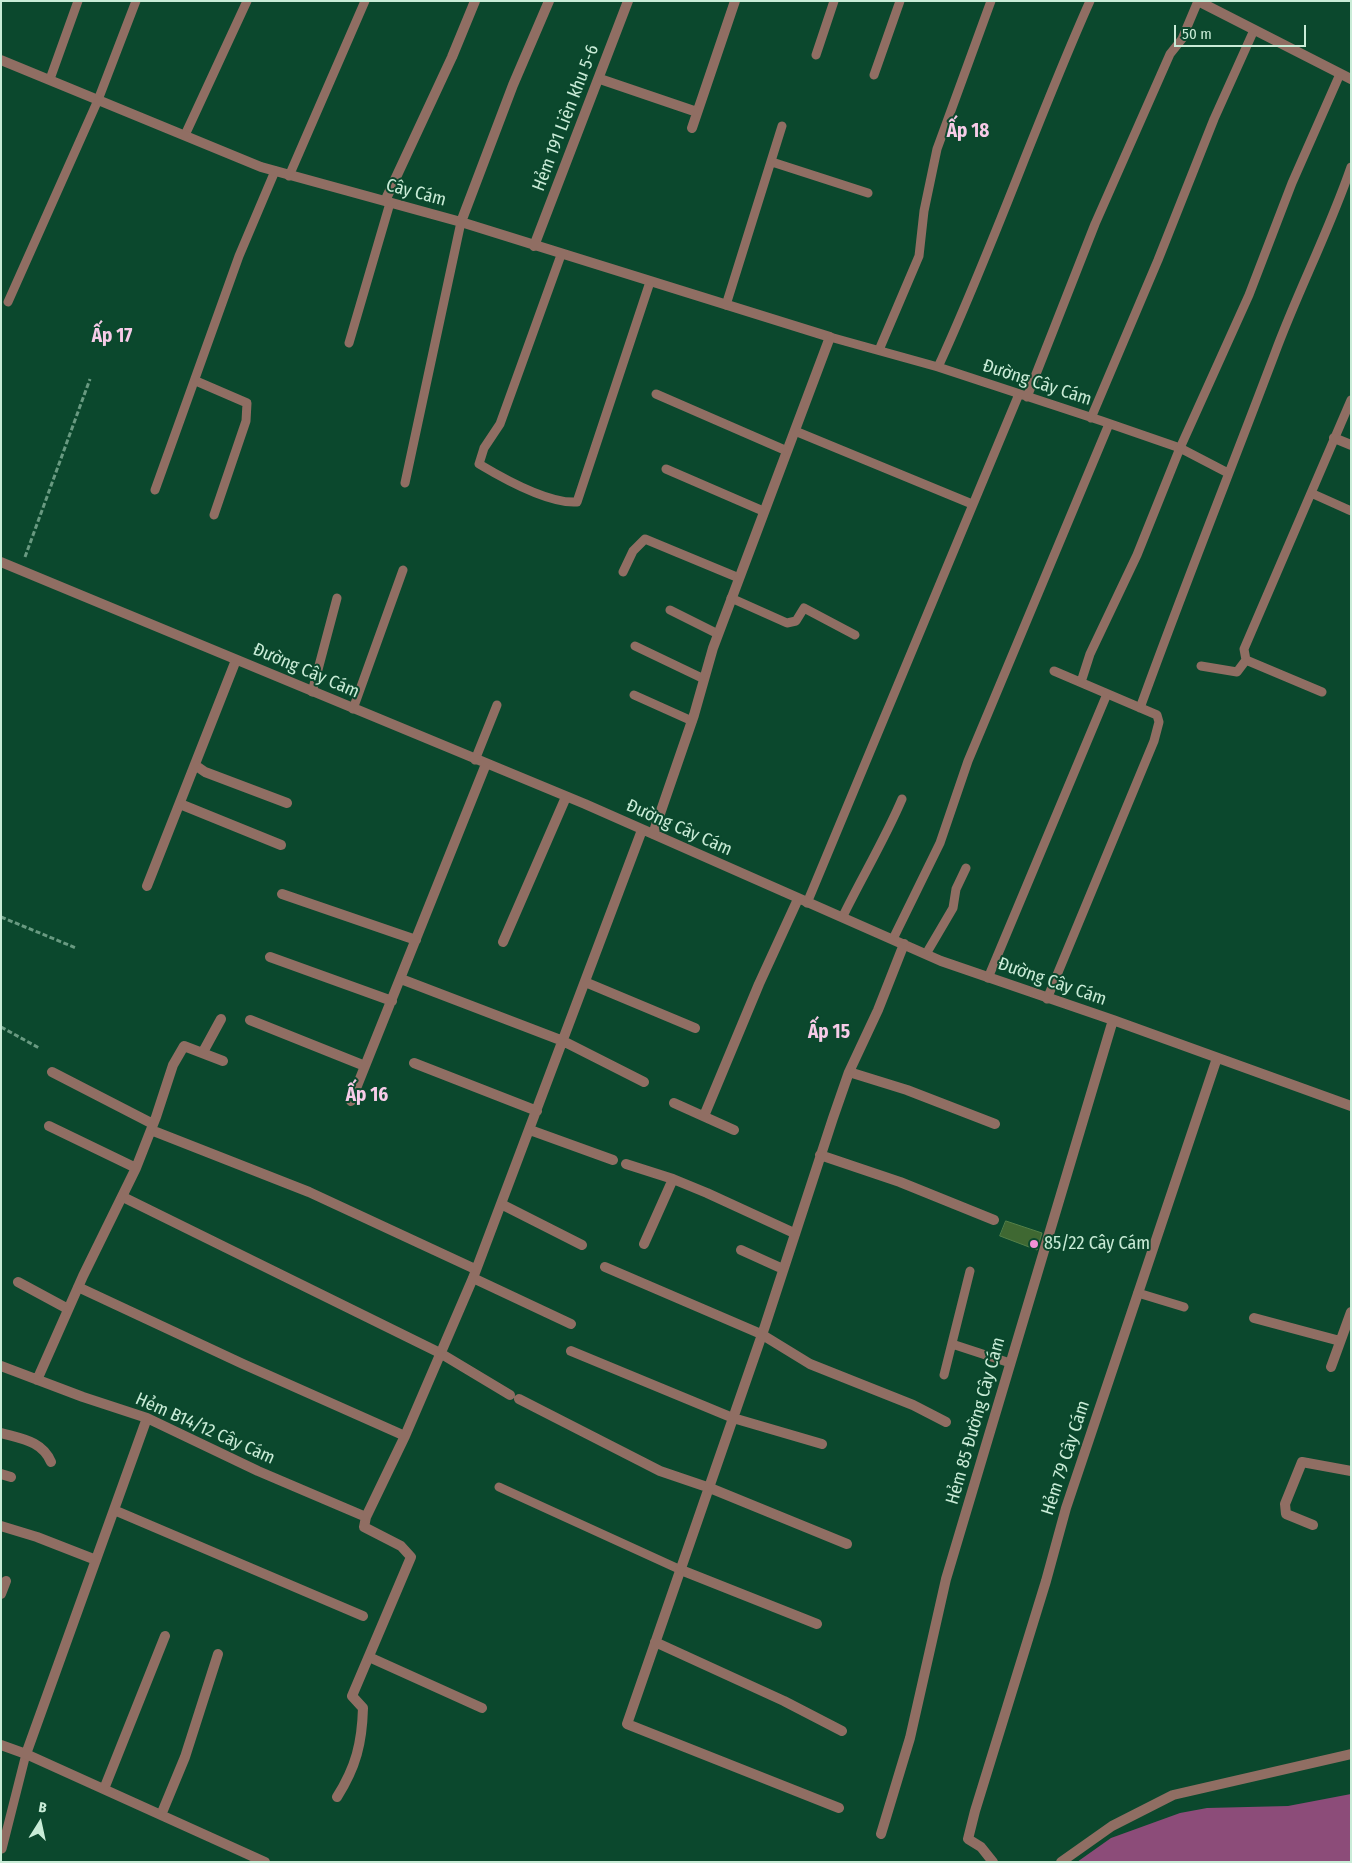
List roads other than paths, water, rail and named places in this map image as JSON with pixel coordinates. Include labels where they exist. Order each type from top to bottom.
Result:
[{"type":"street","points":[[387,202],[475,1]]},
{"type":"street","points":[[461,222],[513,85],[549,1]]},
{"type":"street","name":"Hẻm 191 Liên khu 5-6","points":[[534,246],[628,1]]},
{"type":"street","points":[[692,128],[735,1]]},
{"type":"street","points":[[1198,1],[1351,79]]},
{"type":"street","name":"Cây Cám","points":[[2,62],[50,79],[289,176],[461,222],[830,337]]},
{"type":"street","points":[[600,78],[697,112]]},
{"type":"street","points":[[653,834],[692,720],[718,634],[830,337]]},
{"type":"street","points":[[1334,438],[1351,445]]},
{"type":"street","name":"Đường Cây Cám","points":[[1,562],[585,804],[926,954],[988,978],[1113,1020],[1350,1105]]},
{"type":"street","points":[[147,886],[236,660]]},
{"type":"street","points":[[351,1101],[486,764]]},
{"type":"street","points":[[195,765],[205,772],[287,803]]},
{"type":"street","points":[[503,942],[566,797]]},
{"type":"street","points":[[180,804],[281,845]]},
{"type":"street","points":[[337,1797],[352,1774],[362,1735],[363,1708],[352,1696],[411,1557],[401,1546],[364,1527],[366,1517],[405,1436],[474,1273],[564,1041],[642,830]]},
{"type":"street","points":[[282,894],[416,940]]},
{"type":"street","points":[[704,1116],[760,984],[803,901]]},
{"type":"street","points":[[839,1808],[627,1724],[734,1418],[849,1072],[878,1010],[904,944]]},
{"type":"street","points":[[270,957],[392,1001]]},
{"type":"street","points":[[401,979],[564,1041],[644,1082]]},
{"type":"street","points":[[585,982],[695,1028]]},
{"type":"street","points":[[203,1052],[221,1019]]},
{"type":"street","points":[[250,1020],[366,1066]]},
{"type":"street","name":"Hẻm 85 Đường Cây Cám","points":[[881,1834],[910,1738],[946,1579],[1113,1020]]},
{"type":"street","points":[[37,1380],[78,1287],[136,1168],[173,1065],[184,1046],[203,1052],[223,1062]]},
{"type":"street","name":"Hẻm 79 Cây Cám","points":[[993,1862],[981,1847],[968,1839],[975,1811],[1044,1590],[1066,1508],[1217,1058]]},
{"type":"street","points":[[414,1063],[537,1111]]},
{"type":"street","points":[[52,1072],[152,1127],[309,1192],[474,1273],[571,1324]]},
{"type":"street","points":[[849,1072],[907,1090],[995,1124]]},
{"type":"street","points":[[674,1103],[734,1130]]},
{"type":"street","points":[[49,1126],[136,1168]]},
{"type":"street","points":[[530,1130],[613,1160]]},
{"type":"street","points":[[820,1155],[900,1182],[994,1220]]},
{"type":"street","points":[[626,1164],[673,1179],[794,1233]]},
{"type":"street","points":[[644,1244],[673,1179]]},
{"type":"street","points":[[123,1197],[440,1353],[515,1397],[660,1471],[710,1488],[848,1544]]},
{"type":"street","points":[[501,1204],[582,1244]]},
{"type":"street","points":[[742,1250],[783,1269]]},
{"type":"street","points":[[605,1266],[761,1334],[810,1364],[913,1404],[946,1422]]},
{"type":"street","points":[[18,1282],[68,1310]]},
{"type":"street","points":[[78,1287],[243,1364],[256,1368],[277,1380],[405,1436]]},
{"type":"street","points":[[1331,1367],[1351,1312]]},
{"type":"street","points":[[1254,1318],[1340,1341]]},
{"type":"street","points":[[571,1352],[734,1418],[822,1444]]},
{"type":"street","name":"Hẻm B14/12 Cây Cám","points":[[1,1366],[147,1418],[258,1471],[366,1517]]},
{"type":"street","points":[[26,1754],[147,1418]]},
{"type":"street","points":[[1,1433],[38,1444],[47,1452],[51,1462]]},
{"type":"street","points":[[1313,1525],[1286,1514],[1284,1504],[1302,1462],[1351,1471]]},
{"type":"street","points":[[114,1510],[364,1616]]},
{"type":"street","points":[[1,1526],[37,1537],[96,1560]]},
{"type":"street","points":[[681,1570],[816,1624]]},
{"type":"street","points":[[1,1594],[6,1581]]},
{"type":"street","points":[[104,1789],[165,1636]]},
{"type":"street","points":[[655,1642],[784,1701],[842,1731]]},
{"type":"street","points":[[161,1815],[185,1757],[218,1654]]},
{"type":"street","points":[[369,1658],[482,1708]]},
{"type":"street","points":[[1,1745],[26,1754],[265,1862]]},
{"type":"street","points":[[1061,1862],[1112,1826],[1173,1795],[1351,1754]]},
{"type":"lane","points":[[50,79],[78,1]]},
{"type":"lane","points":[[8,302],[98,100],[136,1]]},
{"type":"lane","points":[[185,135],[247,1]]},
{"type":"lane","points":[[289,176],[365,1]]},
{"type":"lane","points":[[816,55],[834,1]]},
{"type":"lane","points":[[874,75],[900,1]]},
{"type":"lane","points":[[879,350],[919,256],[924,211],[937,149],[991,1]]},
{"type":"lane","points":[[938,367],[970,299],[1022,165],[1090,1]]},
{"type":"lane","points":[[803,901],[972,504],[1023,395],[1095,224],[1170,54],[1182,40],[1198,1]]},
{"type":"lane","points":[[1091,418],[1158,260],[1214,119],[1254,30]]},
{"type":"lane","points":[[1081,682],[1090,654],[1137,555],[1180,448],[1249,295],[1292,183],[1340,74]]},
{"type":"lane","points":[[726,305],[782,126]]},
{"type":"lane","points":[[772,162],[868,193]]},
{"type":"lane","points":[[1140,708],[1228,473],[1351,167]]},
{"type":"lane","points":[[155,490],[196,381],[239,256],[275,171]]},
{"type":"lane","points":[[350,342],[387,202]]},
{"type":"lane","points":[[405,483],[461,222]]},
{"type":"lane","points":[[562,255],[500,424],[484,448],[479,464],[501,477],[563,503],[577,502],[650,282]]},
{"type":"lane","name":"Đường Cây Cám","points":[[830,337],[938,367],[1180,448],[1228,473]]},
{"type":"lane","points":[[196,381],[247,403],[246,422],[214,515]]},
{"type":"lane","points":[[656,394],[787,451]]},
{"type":"lane","points":[[1202,666],[1237,672],[1246,660],[1244,649],[1351,400]]},
{"type":"lane","points":[[894,939],[940,843],[968,761],[1109,424]]},
{"type":"lane","points":[[794,431],[972,504]]},
{"type":"lane","points":[[666,469],[763,511]]},
{"type":"lane","points":[[1311,493],[1351,511]]},
{"type":"lane","points":[[623,572],[633,552],[645,539],[739,578]]},
{"type":"lane","points":[[353,709],[403,570]]},
{"type":"lane","points":[[312,692],[337,598]]},
{"type":"lane","points":[[731,598],[787,624],[796,622],[804,608],[855,635]]},
{"type":"lane","points":[[670,610],[718,634]]},
{"type":"lane","points":[[635,646],[704,679]]},
{"type":"lane","points":[[1246,660],[1322,692]]},
{"type":"lane","points":[[1047,999],[1154,741],[1159,719],[1157,715],[1054,671]]},
{"type":"lane","points":[[988,978],[1107,694]]},
{"type":"lane","points":[[634,695],[692,720]]},
{"type":"lane","points":[[475,760],[497,705]]},
{"type":"lane","points":[[842,916],[887,833],[902,799]]},
{"type":"lane","points":[[926,954],[953,908],[956,889],[966,868]]},
{"type":"lane","points":[[944,1375],[970,1271]]},
{"type":"lane","points":[[1138,1293],[1184,1307]]},
{"type":"lane","points":[[952,1344],[1010,1363]]},
{"type":"lane","points":[[499,1487],[681,1570]]},
{"type":"lane","points":[[2,1849],[26,1754]]},
{"type":"place","name":"85/22 Cây Cám","points":[[1034,1244]]},
{"type":"district","name":"Ấp 18","points":[[968,132]]},
{"type":"district","name":"Ấp 17","points":[[112,337]]},
{"type":"district","name":"Ấp 15","points":[[829,1033]]},
{"type":"district","name":"Ấp 16","points":[[367,1096]]}]
